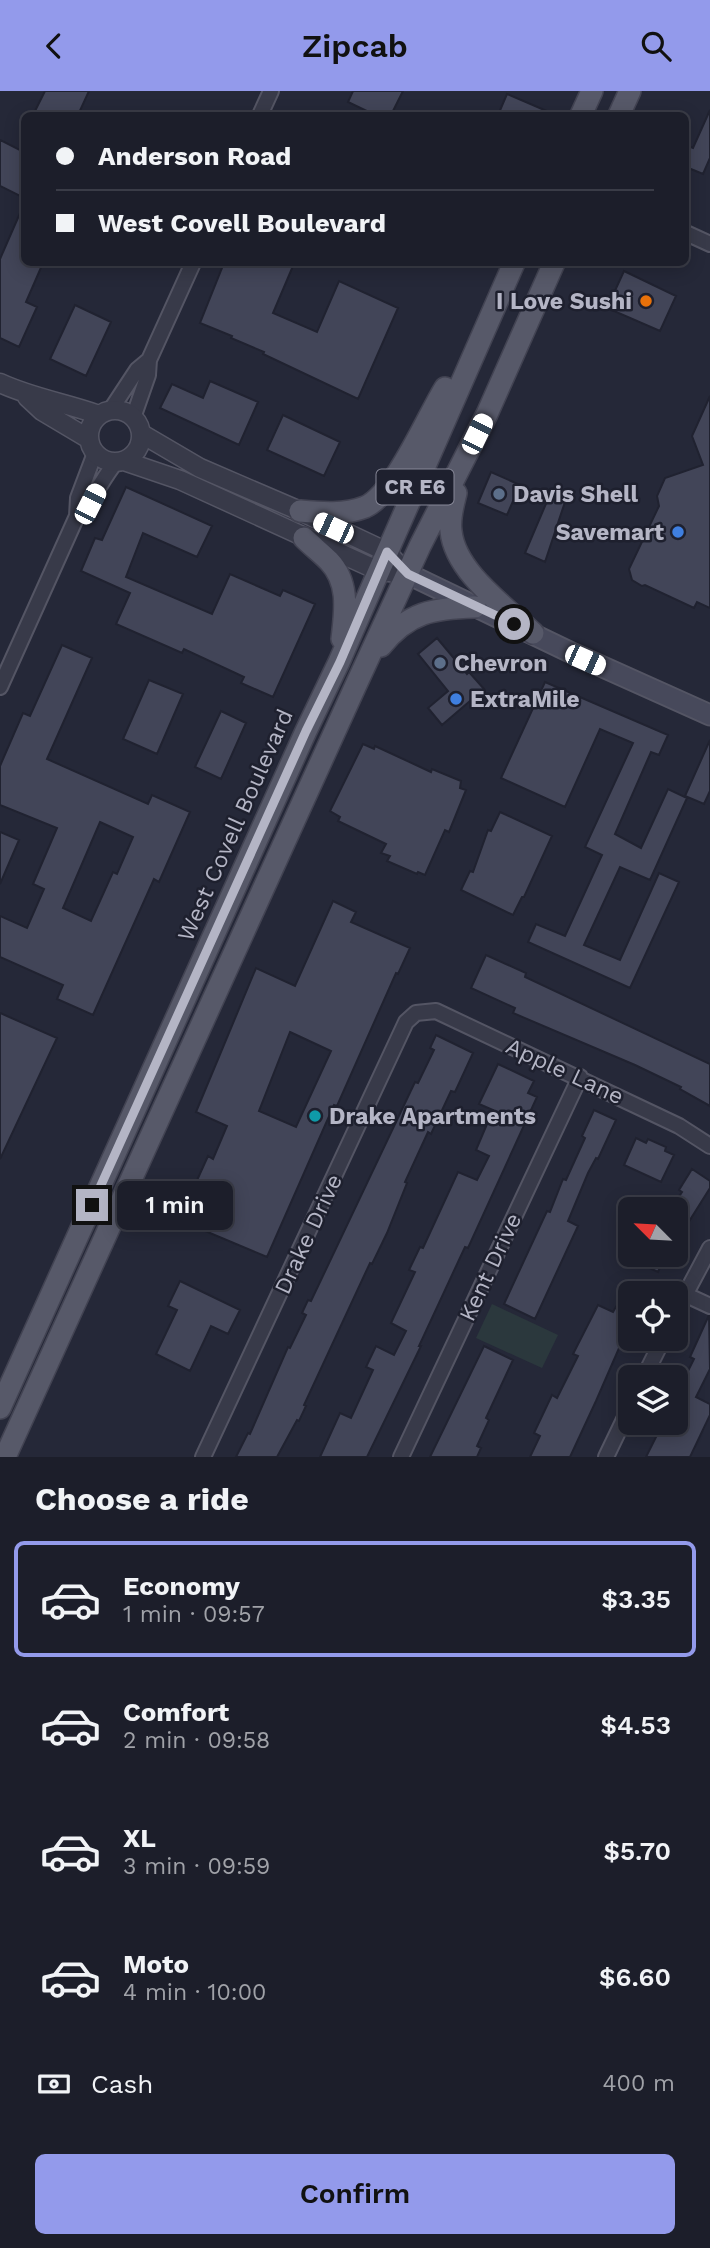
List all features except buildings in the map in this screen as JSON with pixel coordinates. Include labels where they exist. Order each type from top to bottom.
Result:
[{"type":"main road","points":[[582,112],[592,91]]},
{"type":"main road","name":"West Covell Boulevard","points":[[0,1408],[306,731],[340,662],[513,266]]},
{"type":"main road","name":"CR E6","points":[[5,1457],[366,663],[554,266]]},
{"type":"main road","points":[[300,511],[332,512],[361,508],[376,501],[385,491],[484,327]]},
{"type":"main road","points":[[461,467],[451,516],[451,530],[458,558],[483,586],[533,633]]},
{"type":"main road","points":[[304,538],[328,560],[343,583],[345,609],[340,662]]},
{"type":"main road","points":[[408,574],[573,654],[710,715]]},
{"type":"main road","points":[[366,663],[386,639],[412,618],[443,608],[475,607]]},
{"type":"main road","points":[[0,1399],[12,1381]]},
{"type":"main road","points":[[23,1457],[25,1413]]},
{"type":"street","points":[[261,112],[271,91]]},
{"type":"street","points":[[689,234],[710,244]]},
{"type":"street","points":[[133,418],[146,385],[149,361],[192,266]]},
{"type":"street","points":[[78,516],[78,498],[92,446],[90,428],[105,413],[137,370],[149,361]]},
{"type":"street","points":[[0,383],[24,394],[105,413],[127,414],[133,418],[142,434],[200,468],[300,511],[383,562],[408,574]]},
{"type":"street","points":[[24,394],[42,411],[92,446],[107,461],[120,461],[180,480],[304,538],[383,562]]},
{"type":"street","points":[[0,687],[78,516],[90,504],[106,474],[138,450],[142,434]]},
{"type":"street","name":"Apple Lane","points":[[416,1013],[436,1011],[580,1077],[679,1126],[710,1146]]},
{"type":"street","name":"Drake Drive","points":[[203,1457],[402,1030],[416,1013]]},
{"type":"street","name":"Kent Drive","points":[[401,1457],[580,1077]]},
{"type":"street","points":[[688,1287],[710,1248]]},
{"type":"street","points":[[688,1296],[710,1306]]},
{"type":"street","points":[[606,1457],[618,1432]]},
{"type":"shaded area","points":[[492,1304],[558,1335],[542,1368],[476,1338]]},
{"type":"place","name":"I Love Sushi","points":[[646,301]]},
{"type":"place","name":"Davis Shell","points":[[499,494]]},
{"type":"place","name":"Savemart","points":[[678,532]]},
{"type":"place","name":"Chevron","points":[[440,663]]},
{"type":"place","name":"ExtraMile","points":[[456,699]]},
{"type":"place","name":"Drake Apartments","points":[[315,1116]]},
{"type":"route","points":[[92,1205],[306,731],[340,662],[387,552],[408,574],[514,624]]}]
